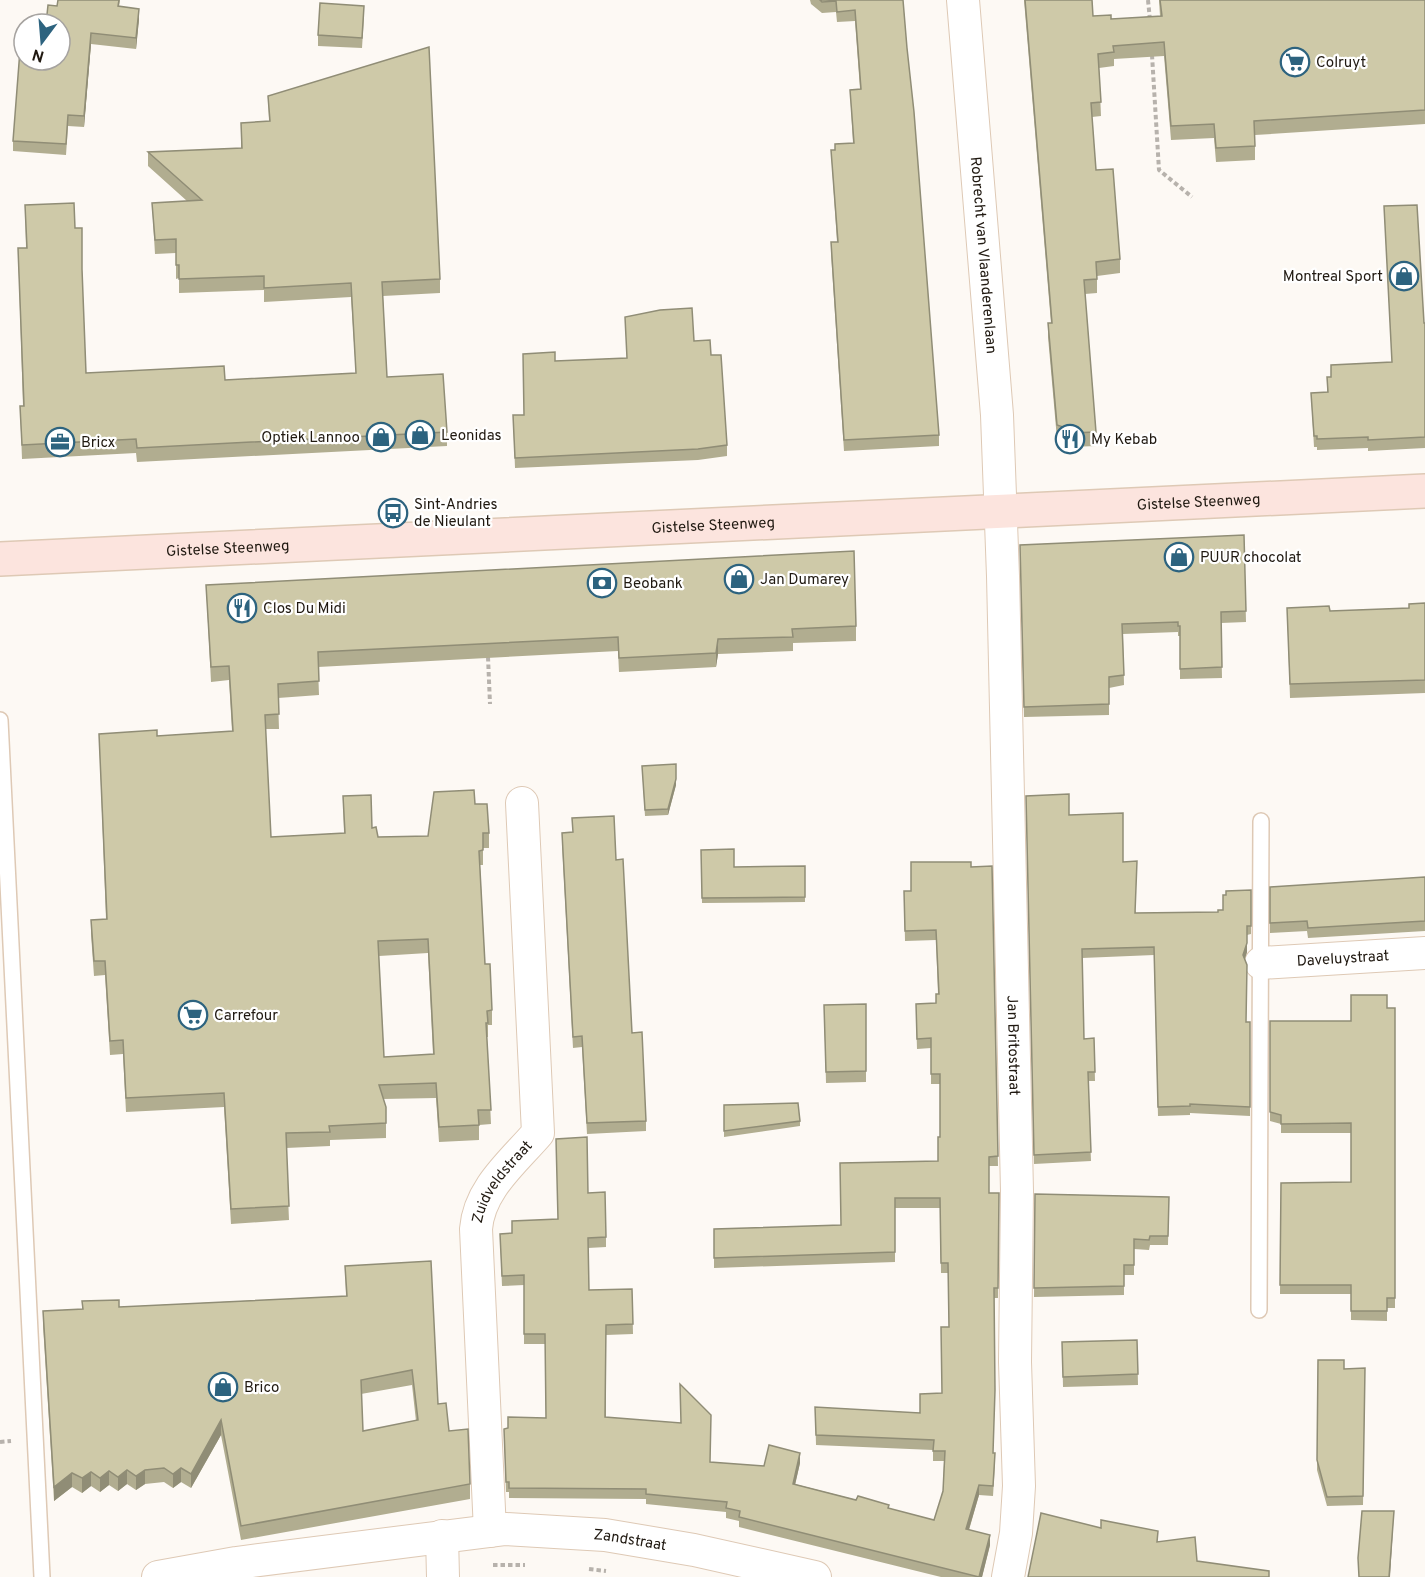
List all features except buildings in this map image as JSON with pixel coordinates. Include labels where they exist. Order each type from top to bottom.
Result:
[{"type":"main road","name":"Gistelse Steenweg","points":[[0,559],[1425,491]]},
{"type":"street","name":"Robrecht van Vlaanderenlaan","points":[[963,0],[997,415],[1000,513]]},
{"type":"street","name":"Jan Britostraat","points":[[1000,513],[1017,1201],[1015,1362],[1018,1486],[1016,1533],[1008,1577]]},
{"type":"street","name":"Zuidveldstraat","points":[[490,1531],[477,1214],[493,1185],[538,1133],[522,803]]},
{"type":"street","name":"Daveluystraat","points":[[1260,963],[1425,953]]},
{"type":"street","name":"Zandstraat","points":[[158,1577],[236,1563],[443,1560],[490,1531],[506,1529],[605,1535],[694,1550],[815,1577]]},
{"type":"lane","points":[[0,720],[42,1577]]},
{"type":"lane","points":[[1259,1310],[1261,821]]},
{"type":"path","points":[[1148,0],[1150,23]]},
{"type":"path","points":[[1151,45],[1159,170],[1192,197]]},
{"type":"path","points":[[488,657],[490,704]]},
{"type":"path","points":[[443,1560],[526,1565]]},
{"type":"path","points":[[585,1569],[609,1571]]},
{"type":"place","name":"Colruyt","points":[[1295,62]]},
{"type":"place","name":"Montreal Sport","points":[[1404,276]]},
{"type":"place","name":"Leonidas","points":[[420,435]]},
{"type":"place","name":"Optiek Lannoo","points":[[381,437]]},
{"type":"place","name":"My Kebab","points":[[1070,439]]},
{"type":"place","name":"Bricx","points":[[60,442]]},
{"type":"place","name":"Sint-Andries de Nieulant","points":[[393,513]]},
{"type":"place","name":"PUUR chocolat","points":[[1179,557]]},
{"type":"place","name":"Jan Dumarey","points":[[739,579]]},
{"type":"place","name":"Beobank","points":[[602,583]]},
{"type":"place","name":"Clos Du Midi","points":[[242,608]]},
{"type":"place","name":"Carrefour","points":[[193,1015]]},
{"type":"place","name":"Brico","points":[[223,1387]]}]
